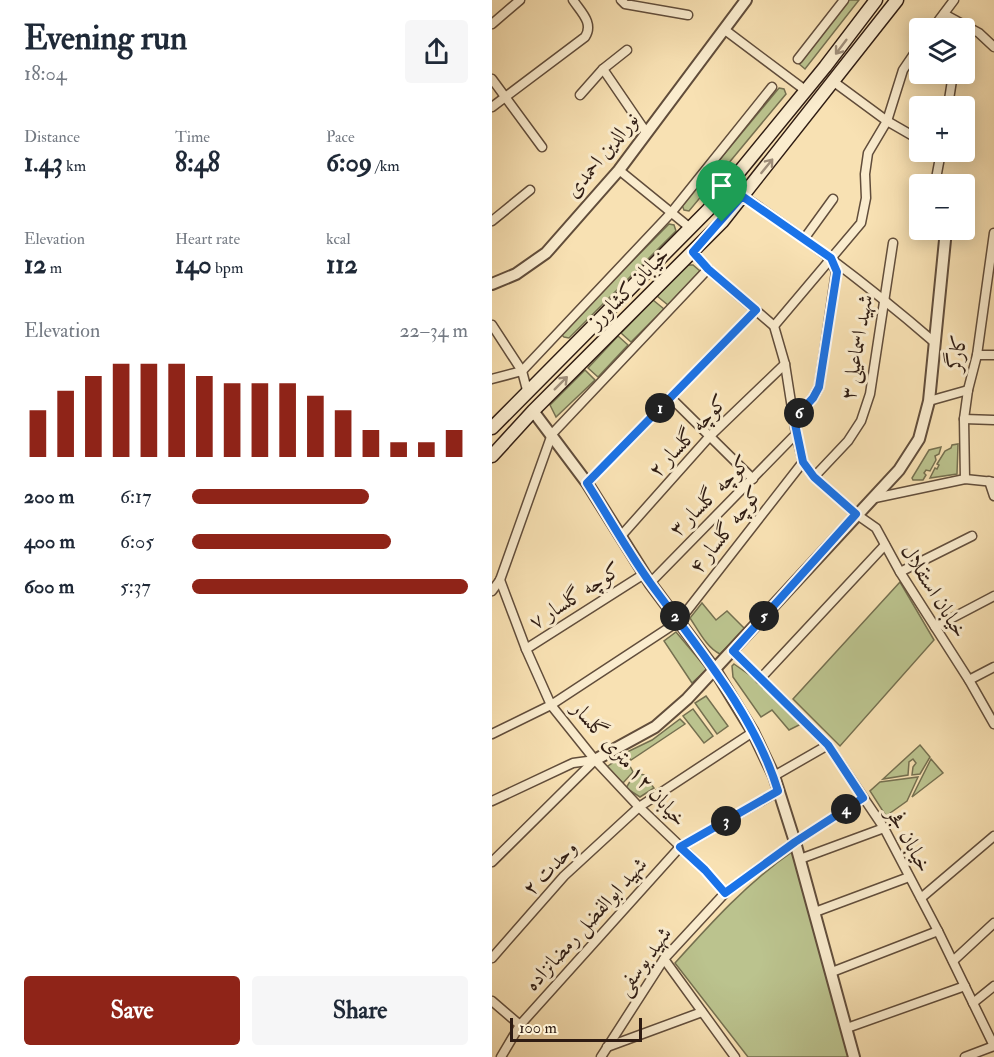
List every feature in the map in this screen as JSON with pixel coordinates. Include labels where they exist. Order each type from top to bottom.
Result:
[{"type":"main road","name":"خیابان کشاورز","points":[[492,428],[527,390],[708,210],[825,68],[876,0]]},
{"type":"main road","name":"خیابان کشاورز","points":[[492,456],[533,411],[722,222],[897,0]]},
{"type":"main road","points":[[708,210],[722,222]]},
{"type":"street","points":[[492,24],[520,0]]},
{"type":"street","points":[[492,107],[585,37],[589,30],[588,22],[573,0]]},
{"type":"street","points":[[621,0],[625,4],[688,15]]},
{"type":"street","name":"نورالدین احمدی","points":[[492,284],[516,274],[546,253],[619,170],[746,0]]},
{"type":"street","points":[[798,59],[844,0]]},
{"type":"street","points":[[941,18],[954,0]]},
{"type":"street","points":[[944,14],[947,18]]},
{"type":"street","points":[[944,14],[978,33],[994,47]]},
{"type":"street","points":[[725,30],[805,90]]},
{"type":"street","points":[[580,95],[603,69],[627,50]]},
{"type":"street","points":[[774,326],[861,223],[866,198],[865,174],[868,153],[887,121],[903,70],[909,61]]},
{"type":"street","points":[[603,69],[646,132]]},
{"type":"street","points":[[492,79],[542,147]]},
{"type":"street","points":[[834,82],[887,121],[909,134]]},
{"type":"street","points":[[492,379],[522,371],[671,213],[772,87]]},
{"type":"street","points":[[619,170],[690,227]]},
{"type":"street","points":[[492,220],[530,190]]},
{"type":"street","points":[[742,196],[885,299],[934,342]]},
{"type":"street","points":[[804,239],[833,199]]},
{"type":"street","name":"کارگر","points":[[965,480],[964,419],[990,289],[994,233]]},
{"type":"street","points":[[492,862],[595,760],[655,727],[687,699],[899,470],[919,439],[929,401],[945,240]]},
{"type":"street","name":"شهید اسماعیلی ۳","points":[[814,477],[848,441],[861,421],[870,394],[893,243]]},
{"type":"street","points":[[693,252],[708,269],[774,326],[785,363],[796,434],[803,462]]},
{"type":"street","points":[[794,419],[813,398],[819,387],[837,272],[831,258]]},
{"type":"street","points":[[492,591],[500,579],[552,434],[708,269]]},
{"type":"street","points":[[587,483],[756,310]]},
{"type":"street","points":[[492,325],[522,371],[527,390]]},
{"type":"street","points":[[977,355],[994,355]]},
{"type":"street","name":"کوچه گلسار ۲","points":[[621,536],[710,436],[785,363]]},
{"type":"street","points":[[929,401],[968,390]]},
{"type":"street","points":[[670,398],[753,479]]},
{"type":"street","points":[[533,411],[587,483],[647,578],[715,670],[753,732],[774,776],[795,842],[854,1057]]},
{"type":"street","points":[[964,419],[994,420]]},
{"type":"street","name":"کوچه گلسار ۳","points":[[647,578],[753,479],[796,434]]},
{"type":"street","name":"خیابان استقلال","points":[[803,462],[814,477],[856,514],[872,524],[994,724]]},
{"type":"street","name":"کوچه گلسار ۴","points":[[492,734],[551,705],[679,621],[803,462]]},
{"type":"street","points":[[875,498],[965,480],[992,481],[994,496]]},
{"type":"street","points":[[900,572],[972,537]]},
{"type":"street","points":[[760,679],[885,545]]},
{"type":"street","name":"کوچه گلسار ۷","points":[[526,649],[647,578]]},
{"type":"street","name":"خیابان ۱۲ متری گلسار","points":[[500,579],[526,649],[551,705],[595,760],[725,893]]},
{"type":"street","points":[[935,627],[994,596]]},
{"type":"street","name":"خیابان فجر","points":[[733,651],[828,745],[884,828],[938,931],[994,1046]]},
{"type":"street","points":[[969,680],[994,667]]},
{"type":"street","name":"وحدت ۲","points":[[492,958],[564,876],[639,807],[753,732]]},
{"type":"street","points":[[774,776],[828,745]]},
{"type":"street","points":[[492,801],[573,763],[595,760]]},
{"type":"street","name":"شهید ابوالفضل رمضانزاده","points":[[501,1057],[520,1025],[680,847],[778,791]]},
{"type":"street","name":"شهید یوسفی","points":[[601,1057],[664,958],[725,893],[795,842],[863,798]]},
{"type":"street","points":[[800,859],[884,828]]},
{"type":"street","points":[[921,898],[994,836]]},
{"type":"street","points":[[815,912],[909,877]]},
{"type":"street","points":[[953,961],[994,923]]},
{"type":"street","points":[[832,972],[938,931]]},
{"type":"street","points":[[664,958],[735,1057]]},
{"type":"street","points":[[847,1028],[965,986]]},
{"type":"street","points":[[973,1003],[994,986]]},
{"type":"street","points":[[492,1001],[520,1025]]},
{"type":"street","points":[[607,1047],[702,1012]]},
{"type":"street","points":[[965,1057],[994,1046]]},
{"type":"green space","points":[[846,0],[859,0],[805,69],[798,63]]},
{"type":"green space","points":[[779,88],[784,89],[786,94],[689,211],[684,210],[682,205]]},
{"type":"green space","points":[[669,224],[674,225],[676,231],[569,338],[564,337],[563,331]]},
{"type":"green space","points":[[688,265],[693,265],[700,271],[668,305],[657,296]]},
{"type":"green space","points":[[653,300],[664,309],[631,342],[621,333]]},
{"type":"green space","points":[[618,336],[628,345],[598,377],[588,368]]},
{"type":"green space","points":[[585,370],[595,380],[556,417],[550,405]]},
{"type":"green space","points":[[958,444],[957,474],[930,478],[945,451],[952,445]]},
{"type":"green space","points":[[941,447],[930,471],[926,470],[924,473],[926,475],[923,480],[913,480],[912,478],[929,450]]},
{"type":"green space","points":[[900,582],[934,640],[840,746],[793,699]]},
{"type":"green space","points":[[702,603],[716,620],[727,611],[745,629],[720,654],[707,643],[690,618]]},
{"type":"green space","points":[[676,632],[707,669],[692,683],[664,641]]},
{"type":"green space","points":[[734,664],[751,676],[801,724],[789,730],[772,710],[761,717],[733,677],[732,666]]},
{"type":"green space","points":[[706,696],[728,726],[717,734],[695,703]]},
{"type":"green space","points":[[693,709],[713,736],[704,743],[683,716]]},
{"type":"green space","points":[[680,719],[685,724],[631,760],[625,753],[652,740]]},
{"type":"green space","points":[[920,745],[930,757],[920,774],[912,775],[916,763],[913,759],[909,762],[908,775],[883,779]]},
{"type":"green space","points":[[624,755],[633,772],[623,783],[605,768]]},
{"type":"green space","points":[[931,759],[943,773],[912,797]]},
{"type":"green space","points":[[635,773],[644,775],[654,788],[640,797],[626,788]]},
{"type":"green space","points":[[918,777],[907,801],[886,816],[870,791],[880,782]]},
{"type":"green space","points":[[792,852],[850,1057],[748,1057],[675,963],[745,890]]},
{"type":"route","points":[[742,196],[831,258],[837,272],[819,387],[813,398],[794,419],[803,462],[814,477],[856,514],[733,651],[828,745],[863,798],[795,842],[725,893],[680,847],[778,791],[774,776],[753,732],[715,670],[650,583],[587,483],[756,310],[708,269],[693,252],[722,222],[742,196]]}]
